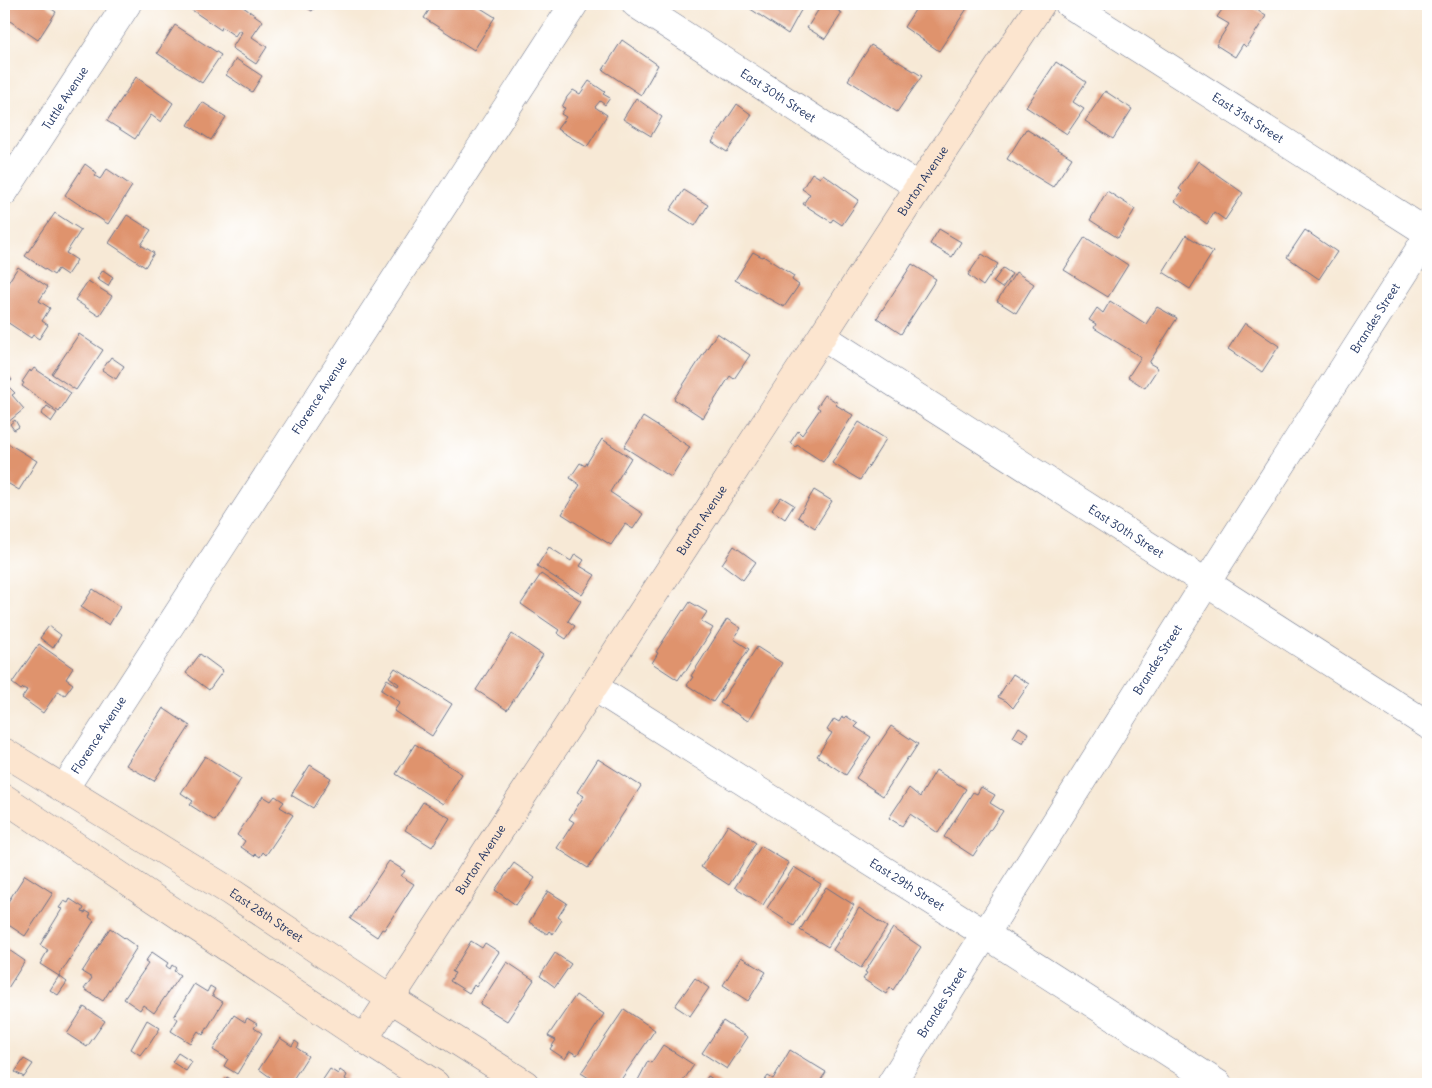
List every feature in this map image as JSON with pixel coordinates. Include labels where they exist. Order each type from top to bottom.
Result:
[{"type":"street","name":"Tuttle Avenue","points":[[4,192],[127,4]]},
{"type":"street","name":"Florence Avenue","points":[[64,789],[574,4]]},
{"type":"street","name":"East 30th Street","points":[[636,4],[919,187]]},
{"type":"street","name":"Burton Avenue","points":[[364,1039],[919,187],[1041,4]]},
{"type":"street","name":"East 31st Street","points":[[1069,4],[1428,235]]},
{"type":"street","name":"Brandes Street","points":[[890,1084],[1428,235]]},
{"type":"street","name":"East 30th Street","points":[[823,337],[1428,725]]},
{"type":"street","name":"East 29th Street","points":[[594,687],[1218,1084]]},
{"type":"street","name":"East 28th Street","points":[[4,752],[231,892],[391,999],[524,1084]]},
{"type":"street","points":[[4,798],[364,1039],[435,1084]]},
{"type":"building","points":[[4,4],[47,4],[56,12],[38,40],[4,17]]},
{"type":"building","points":[[187,4],[239,4],[263,21],[252,37],[267,47],[256,64],[232,48],[242,32],[239,30],[235,36],[222,27],[221,30],[186,6]]},
{"type":"building","points":[[301,4],[317,4],[312,11]]},
{"type":"building","points":[[433,4],[474,4],[495,17],[474,50],[424,18]]},
{"type":"building","points":[[743,4],[806,4],[788,34]]},
{"type":"building","points":[[822,4],[827,4],[842,13],[825,39],[807,28]]},
{"type":"building","points":[[919,4],[970,4],[939,51],[904,27]]},
{"type":"building","points":[[1226,4],[1233,4],[1240,8],[1243,4],[1248,4],[1266,16],[1246,47],[1243,44],[1235,57],[1216,45],[1229,24],[1217,17]]},
{"type":"building","points":[[175,25],[221,55],[202,83],[157,53]]},
{"type":"building","points":[[622,40],[658,65],[641,95],[603,70]]},
{"type":"building","points":[[871,45],[922,76],[897,112],[848,80]]},
{"type":"building","points":[[236,59],[262,76],[252,92],[226,75]]},
{"type":"building","points":[[1056,62],[1086,82],[1073,102],[1084,109],[1067,134],[1026,107]]},
{"type":"building","points":[[136,77],[173,103],[161,122],[151,115],[135,139],[107,121]]},
{"type":"building","points":[[589,81],[605,92],[603,94],[610,98],[605,105],[600,101],[595,107],[607,115],[587,147],[557,129],[566,117],[561,114],[565,108],[562,107],[567,97],[573,90],[580,94]]},
{"type":"building","points":[[1105,91],[1132,109],[1113,139],[1085,121]]},
{"type":"building","points":[[636,98],[662,117],[651,136],[623,119]]},
{"type":"building","points":[[202,102],[226,117],[211,140],[188,125]]},
{"type":"building","points":[[737,104],[752,115],[727,152],[712,142]]},
{"type":"building","points":[[1026,129],[1072,158],[1053,187],[1007,159]]},
{"type":"building","points":[[1198,161],[1243,193],[1225,220],[1214,212],[1207,224],[1175,201],[1182,191],[1179,189]]},
{"type":"building","points":[[85,164],[97,173],[95,176],[100,179],[107,169],[132,186],[108,224],[65,195]]},
{"type":"building","points":[[812,173],[820,178],[823,174],[859,200],[842,225],[833,219],[831,222],[803,204],[810,194],[802,189]]},
{"type":"building","points":[[684,190],[708,205],[695,226],[670,210]]},
{"type":"building","points":[[1107,191],[1135,209],[1118,238],[1090,220]]},
{"type":"building","points":[[55,213],[81,230],[66,253],[77,260],[67,275],[58,269],[54,275],[25,256]]},
{"type":"building","points":[[127,215],[151,230],[141,245],[154,253],[145,267],[109,243]]},
{"type":"building","points":[[939,229],[961,242],[952,257],[930,244]]},
{"type":"building","points":[[1305,230],[1337,252],[1319,279],[1287,257]]},
{"type":"building","points":[[1186,235],[1213,252],[1190,289],[1163,272]]},
{"type":"building","points":[[1085,237],[1128,265],[1108,297],[1064,270]]},
{"type":"building","points":[[753,252],[763,256],[794,276],[792,280],[799,285],[784,307],[735,280]]},
{"type":"building","points":[[982,254],[998,264],[983,286],[968,275]]},
{"type":"building","points":[[912,264],[936,279],[901,334],[877,318]]},
{"type":"building","points":[[18,267],[48,287],[39,301],[50,308],[42,321],[48,325],[39,339],[33,335],[31,338],[4,320],[4,289]]},
{"type":"building","points":[[1003,268],[1012,274],[1002,288],[993,282]]},
{"type":"building","points":[[103,270],[113,277],[108,286],[97,279]]},
{"type":"building","points":[[1016,272],[1034,284],[1016,313],[997,301]]},
{"type":"building","points":[[88,281],[112,296],[99,316],[75,300]]},
{"type":"building","points":[[1110,301],[1146,324],[1157,307],[1177,318],[1149,363],[1158,368],[1145,388],[1128,377],[1141,357],[1094,328],[1096,324],[1089,320],[1097,308],[1103,313]]},
{"type":"building","points":[[1245,323],[1279,346],[1262,372],[1228,349]]},
{"type":"building","points":[[717,333],[750,355],[734,379],[730,376],[703,418],[674,399]]},
{"type":"building","points":[[79,334],[103,350],[76,390],[52,374]]},
{"type":"building","points":[[111,357],[124,366],[116,379],[102,370]]},
{"type":"building","points":[[34,368],[71,393],[59,412],[22,386],[24,383],[22,382],[30,370],[31,372]]},
{"type":"building","points":[[4,370],[12,380],[7,385],[15,393],[12,395],[24,409],[7,423],[4,419]]},
{"type":"building","points":[[825,395],[838,403],[836,405],[853,415],[823,462],[797,445],[796,447],[790,443],[798,431],[802,435],[820,409],[817,407]]},
{"type":"building","points":[[47,406],[57,413],[51,422],[41,414]]},
{"type":"building","points":[[643,417],[690,447],[671,477],[624,447]]},
{"type":"building","points":[[15,420],[19,427],[14,430],[10,424]]},
{"type":"building","points":[[859,422],[886,439],[860,480],[832,463]]},
{"type":"building","points":[[602,439],[631,458],[610,492],[643,514],[633,529],[625,524],[611,545],[562,514],[580,485],[570,478],[580,463],[585,466]]},
{"type":"building","points":[[9,444],[37,461],[19,490],[4,481],[4,453]]},
{"type":"building","points":[[814,490],[832,501],[815,528],[798,517]]},
{"type":"building","points":[[781,497],[794,505],[785,519],[772,510]]},
{"type":"building","points":[[734,546],[756,562],[743,580],[722,564]]},
{"type":"building","points":[[549,547],[571,561],[575,554],[584,560],[580,566],[595,575],[582,595],[537,566]]},
{"type":"building","points":[[541,574],[581,601],[568,621],[575,626],[566,639],[557,633],[559,630],[521,604]]},
{"type":"building","points":[[93,589],[120,607],[109,625],[81,607]]},
{"type":"building","points":[[690,602],[707,612],[701,621],[713,628],[686,671],[678,680],[652,663],[658,653],[656,652]]},
{"type":"building","points":[[727,619],[741,628],[734,639],[749,649],[713,702],[687,685]]},
{"type":"building","points":[[49,626],[61,635],[53,648],[40,638]]},
{"type":"building","points":[[512,634],[543,655],[507,710],[476,690]]},
{"type":"building","points":[[39,644],[73,668],[66,679],[73,684],[65,695],[58,691],[43,713],[22,698],[27,690],[23,688],[21,690],[12,683]]},
{"type":"building","points":[[757,647],[782,663],[748,721],[720,703]]},
{"type":"building","points":[[200,654],[223,671],[209,690],[186,673]]},
{"type":"building","points":[[395,668],[452,704],[432,736],[394,711],[400,702],[381,690],[387,679],[398,686],[399,684],[389,677]]},
{"type":"building","points":[[1013,674],[1029,684],[1013,708],[1006,701],[998,697]]},
{"type":"building","points":[[163,708],[190,726],[154,781],[126,765]]},
{"type":"building","points":[[846,716],[858,724],[855,727],[871,737],[846,775],[817,756],[832,733],[827,730],[834,719],[839,722],[842,717]]},
{"type":"building","points":[[891,726],[918,744],[883,796],[856,778]]},
{"type":"building","points":[[1019,727],[1028,733],[1023,743],[1013,737]]},
{"type":"building","points":[[415,744],[462,774],[443,804],[396,774]]},
{"type":"building","points":[[205,756],[241,779],[215,821],[190,805],[193,801],[181,793]]},
{"type":"building","points":[[598,759],[641,786],[588,868],[557,848],[574,822],[569,819],[584,796],[577,792]]},
{"type":"building","points":[[310,765],[331,778],[313,808],[291,795]]},
{"type":"building","points":[[936,770],[966,789],[938,833],[910,814],[902,826],[889,818],[909,788],[920,797]]},
{"type":"building","points":[[981,787],[995,795],[990,803],[1003,811],[973,856],[944,837],[973,792],[977,794]]},
{"type":"building","points":[[263,796],[271,801],[275,796],[284,802],[280,807],[293,815],[266,855],[263,852],[260,857],[256,854],[254,856],[241,847],[245,841],[237,835]]},
{"type":"building","points":[[423,802],[450,818],[432,847],[405,830]]},
{"type":"building","points":[[728,825],[756,843],[729,885],[701,867]]},
{"type":"building","points":[[761,846],[789,863],[763,905],[735,887]]},
{"type":"building","points":[[389,861],[405,871],[401,876],[414,884],[384,930],[382,929],[377,937],[350,919]]},
{"type":"building","points":[[514,863],[535,878],[516,905],[495,890]]},
{"type":"building","points":[[794,867],[821,884],[794,926],[767,908]]},
{"type":"building","points":[[25,875],[53,893],[25,936],[4,922],[4,908]]},
{"type":"building","points":[[826,887],[854,905],[828,947],[800,930]]},
{"type":"building","points":[[548,891],[567,903],[558,917],[562,920],[553,934],[549,931],[547,934],[529,922]]},
{"type":"building","points":[[70,899],[84,908],[82,912],[85,913],[86,911],[91,914],[89,917],[94,921],[59,976],[40,964],[48,950],[40,945],[62,909],[59,908],[64,901],[68,903]]},
{"type":"building","points":[[859,908],[887,927],[861,968],[833,950]]},
{"type":"building","points":[[110,928],[137,947],[103,1001],[84,989],[92,978],[82,972]]},
{"type":"building","points":[[893,928],[921,947],[893,990],[890,987],[886,994],[863,979],[867,973],[865,972]]},
{"type":"building","points":[[471,941],[482,948],[485,943],[499,952],[476,987],[474,985],[469,993],[450,981],[455,973],[452,972]]},
{"type":"building","points":[[6,948],[25,961],[8,988],[5,986],[4,989],[4,951]]},
{"type":"building","points":[[152,952],[168,963],[166,966],[170,969],[172,965],[176,968],[174,971],[180,975],[154,1013],[143,1005],[140,1010],[124,999],[148,964],[145,962]]},
{"type":"building","points":[[555,953],[571,964],[555,987],[540,976]]},
{"type":"building","points":[[741,957],[766,972],[748,1001],[723,985]]},
{"type":"building","points":[[507,962],[534,980],[507,1021],[480,1004]]},
{"type":"building","points":[[59,976],[67,982],[58,995],[50,990]]},
{"type":"building","points":[[695,978],[709,988],[690,1016],[675,1006]]},
{"type":"building","points":[[194,984],[207,992],[210,986],[215,989],[212,995],[223,1002],[203,1035],[198,1031],[190,1043],[171,1031],[178,1019],[174,1017]]},
{"type":"building","points":[[576,995],[604,1014],[577,1055],[570,1051],[565,1059],[550,1049],[556,1040],[548,1036]]},
{"type":"building","points":[[84,1007],[105,1021],[87,1047],[67,1034]]},
{"type":"building","points":[[624,1009],[655,1030],[618,1084],[598,1084],[581,1073]]},
{"type":"building","points":[[234,1015],[245,1022],[247,1018],[257,1024],[254,1028],[262,1033],[237,1074],[224,1066],[228,1059],[213,1050]]},
{"type":"building","points":[[147,1020],[160,1028],[140,1055],[131,1049]]},
{"type":"building","points":[[723,1021],[748,1037],[727,1069],[702,1053]]},
{"type":"building","points":[[280,1038],[292,1046],[295,1041],[299,1044],[297,1048],[308,1056],[290,1084],[265,1084],[270,1077],[259,1069]]},
{"type":"building","points":[[663,1045],[694,1065],[681,1084],[636,1084],[648,1061],[651,1063]]},
{"type":"building","points":[[790,1050],[826,1072],[818,1084],[762,1084],[768,1076],[773,1079]]},
{"type":"building","points":[[178,1053],[192,1062],[186,1071],[172,1062]]},
{"type":"building","points":[[24,1059],[33,1064],[24,1077],[15,1072]]},
{"type":"building","points":[[330,1069],[338,1074],[340,1070],[347,1075],[345,1079],[353,1084],[320,1084]]},
{"type":"building","points":[[708,1076],[721,1084],[703,1084]]},
{"type":"building","points":[[227,1077],[238,1084],[223,1084]]}]
